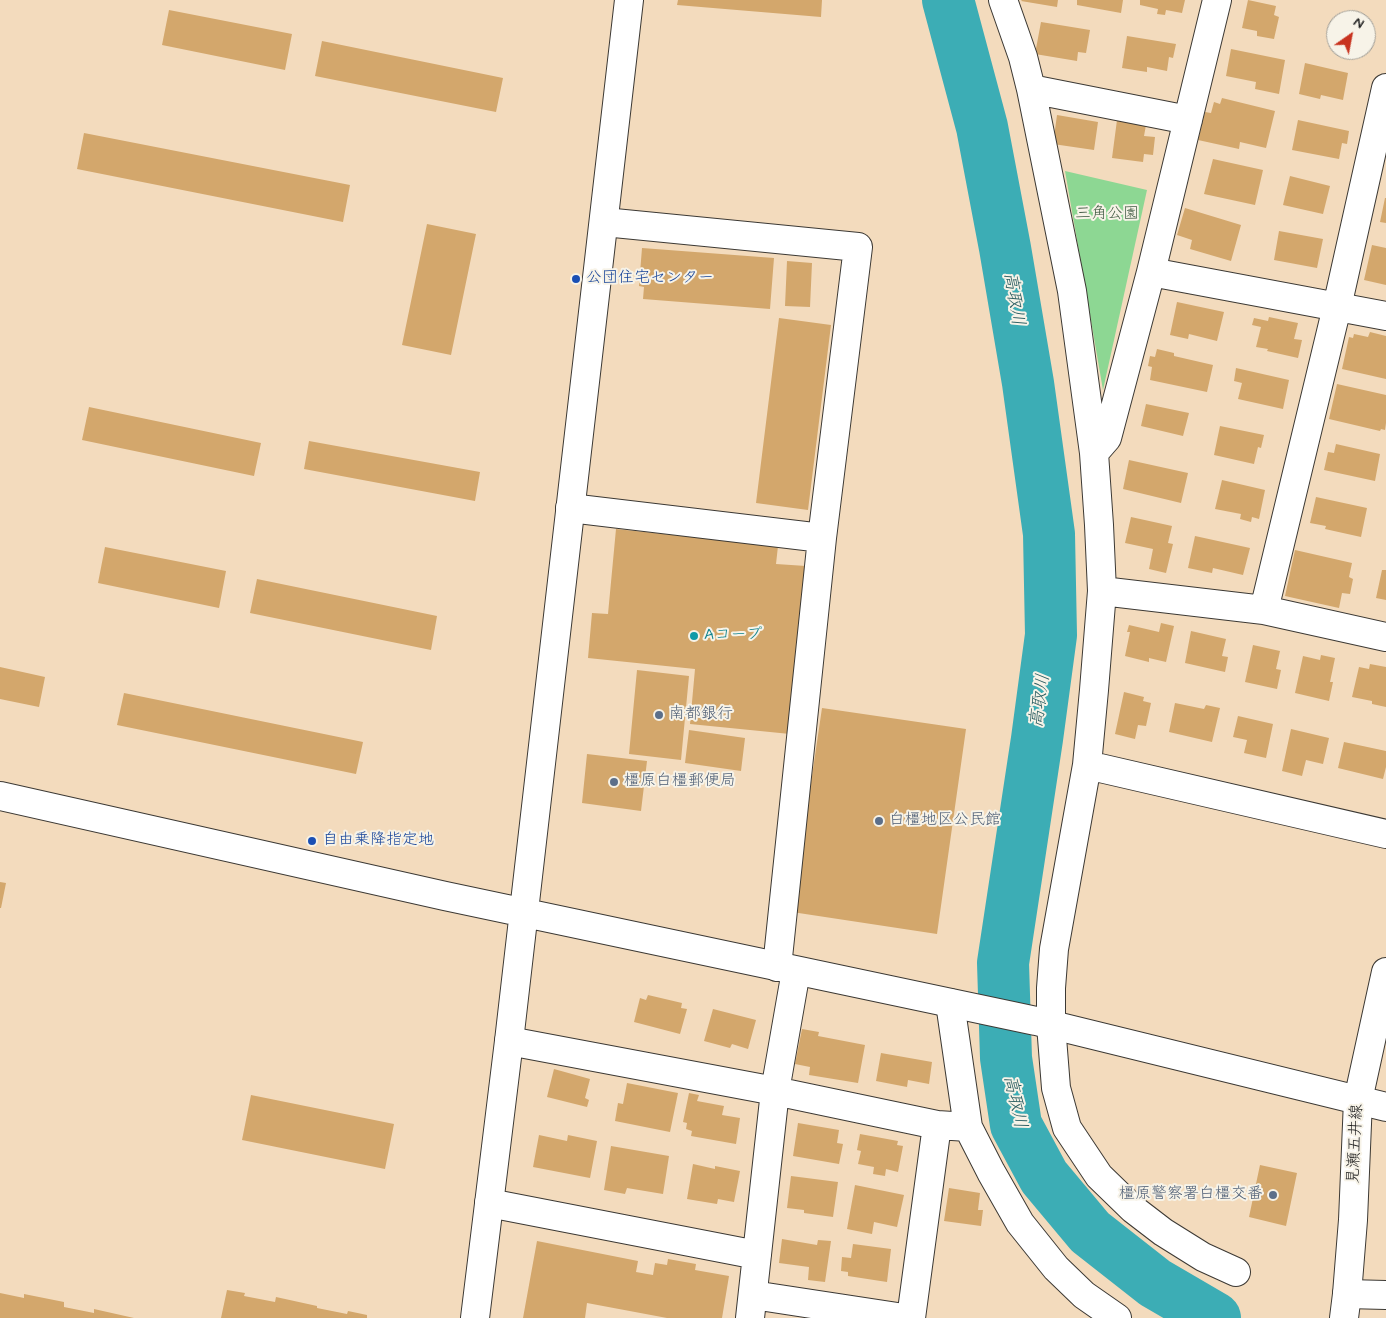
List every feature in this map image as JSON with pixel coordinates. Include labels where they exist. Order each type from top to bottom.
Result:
[{"type":"street","points":[[474,1318],[509,1041],[629,0]]},
{"type":"street","points":[[1003,0],[1031,89],[1072,291],[1094,453],[1102,592],[1087,765],[1054,949],[1051,988],[1044,1023],[1056,1088],[1067,1128],[1098,1176],[1133,1209],[1162,1232],[1203,1257],[1236,1272]]},
{"type":"street","points":[[1094,453],[1107,438],[1151,272],[1217,0]]},
{"type":"street","points":[[1264,610],[1337,306],[1386,88]]},
{"type":"street","points":[[1031,89],[1188,120]]},
{"type":"street","points":[[604,222],[858,247],[822,538],[775,1091],[751,1307],[904,1318]]},
{"type":"street","points":[[1151,272],[1386,316]]},
{"type":"street","points":[[570,508],[822,538]]},
{"type":"street","points":[[1102,592],[1264,610],[1386,637]]},
{"type":"street","points":[[1087,765],[1386,834]]},
{"type":"street","points":[[0,796],[445,896],[1044,1023],[1386,1107]]},
{"type":"street","name":"見瀬五井線","points":[[1346,1306],[1353,1220],[1358,1100],[1386,972]]},
{"type":"street","points":[[958,1005],[968,1128],[1020,1223],[1056,1268],[1084,1295],[1117,1318]]},
{"type":"street","points":[[509,1041],[775,1091],[938,1125],[968,1128]]},
{"type":"street","points":[[911,1318],[938,1125]]},
{"type":"street","points":[[489,1202],[757,1255]]},
{"type":"street","points":[[1346,1306],[1386,1295]]},
{"type":"green space","name":"三角公園","points":[[1065,171],[1147,190],[1103,390]]},
{"type":"building","points":[[678,0],[822,0],[821,17],[677,5]]},
{"type":"building","points":[[1022,0],[1058,0],[1057,7]]},
{"type":"building","points":[[1077,0],[1123,0],[1121,13],[1077,5]]},
{"type":"building","points":[[1140,0],[1185,0],[1182,13],[1166,10],[1165,15],[1157,14],[1158,9],[1140,5]]},
{"type":"building","points":[[1248,0],[1276,6],[1274,15],[1279,17],[1274,39],[1257,36],[1257,31],[1242,28]]},
{"type":"building","points":[[169,10],[292,34],[285,70],[162,45]]},
{"type":"building","points":[[1041,22],[1090,30],[1086,53],[1078,52],[1077,61],[1035,54]]},
{"type":"building","points":[[1127,36],[1176,44],[1173,58],[1169,57],[1167,71],[1147,67],[1147,72],[1122,68]]},
{"type":"building","points":[[322,41],[503,78],[496,112],[315,76]]},
{"type":"building","points":[[1231,49],[1285,60],[1279,94],[1255,89],[1256,82],[1226,76]]},
{"type":"building","points":[[1305,63],[1348,73],[1343,100],[1321,95],[1320,99],[1299,94]]},
{"type":"building","points":[[1222,98],[1275,111],[1266,148],[1240,142],[1239,149],[1198,140],[1205,112],[1211,113],[1214,102],[1220,104]]},
{"type":"building","points":[[1057,115],[1098,122],[1094,150],[1053,144]]},
{"type":"building","points":[[1117,120],[1146,125],[1144,136],[1155,137],[1153,155],[1144,154],[1143,162],[1112,158]]},
{"type":"building","points":[[1298,120],[1349,131],[1347,144],[1342,143],[1339,159],[1292,150]]},
{"type":"building","points":[[84,133],[350,185],[343,222],[77,169]]},
{"type":"building","points":[[1213,159],[1263,170],[1255,205],[1204,194]]},
{"type":"building","points":[[1290,176],[1330,186],[1323,214],[1283,205]]},
{"type":"building","points":[[1386,198],[1386,223],[1380,222]]},
{"type":"building","points":[[1185,208],[1241,225],[1231,261],[1190,249],[1192,240],[1177,235]]},
{"type":"building","points":[[427,224],[476,234],[451,355],[402,345]]},
{"type":"building","points":[[1279,231],[1323,239],[1317,268],[1274,260]]},
{"type":"building","points":[[1372,245],[1386,248],[1386,285],[1364,280]]},
{"type":"building","points":[[642,248],[774,258],[770,309],[643,299],[644,287],[639,286]]},
{"type":"building","points":[[787,261],[812,263],[810,307],[785,306]]},
{"type":"building","points":[[1177,302],[1224,312],[1217,341],[1189,334],[1188,339],[1170,335]]},
{"type":"building","points":[[1269,317],[1298,323],[1294,339],[1302,340],[1298,358],[1256,347],[1261,327],[1252,325],[1254,318],[1268,321]]},
{"type":"building","points":[[779,318],[831,325],[808,510],[756,503]]},
{"type":"building","points":[[1370,332],[1386,336],[1386,379],[1342,369],[1349,337],[1353,338],[1354,334],[1368,337]]},
{"type":"building","points":[[1157,349],[1174,353],[1174,356],[1213,365],[1207,392],[1150,380],[1152,367],[1148,366],[1150,356],[1155,357]]},
{"type":"building","points":[[1236,368],[1289,380],[1283,409],[1238,399],[1242,383],[1234,381]]},
{"type":"building","points":[[1337,384],[1386,395],[1385,430],[1381,429],[1380,431],[1329,419]]},
{"type":"building","points":[[1146,404],[1189,413],[1183,436],[1141,426]]},
{"type":"building","points":[[89,407],[261,443],[254,476],[82,440]]},
{"type":"building","points":[[1220,426],[1264,435],[1261,448],[1258,447],[1254,464],[1214,455]]},
{"type":"building","points":[[309,441],[480,472],[475,501],[304,469]]},
{"type":"building","points":[[1336,444],[1380,454],[1375,481],[1324,470],[1328,452],[1334,453]]},
{"type":"building","points":[[1129,460],[1188,473],[1181,503],[1123,489]]},
{"type":"building","points":[[1222,480],[1265,490],[1259,519],[1252,517],[1251,522],[1240,519],[1241,514],[1215,509]]},
{"type":"building","points":[[1316,497],[1367,508],[1361,537],[1325,529],[1326,526],[1310,523]]},
{"type":"building","points":[[1131,517],[1172,526],[1168,543],[1173,544],[1166,573],[1149,569],[1153,549],[1125,543]]},
{"type":"building","name":"Aコープ","points":[[616,529],[778,546],[776,564],[806,566],[790,734],[690,724],[695,669],[588,658],[592,613],[608,614]]},
{"type":"building","points":[[1195,536],[1250,548],[1243,575],[1213,568],[1212,573],[1188,568]]},
{"type":"building","points":[[105,547],[226,571],[219,608],[98,583]]},
{"type":"building","points":[[1295,550],[1352,563],[1349,577],[1353,579],[1350,594],[1342,593],[1339,608],[1285,596]]},
{"type":"building","points":[[1382,570],[1386,570],[1386,600],[1376,598]]},
{"type":"building","points":[[257,579],[437,616],[431,650],[250,613]]},
{"type":"building","points":[[1161,623],[1174,626],[1166,662],[1149,658],[1149,662],[1125,656],[1130,632],[1127,632],[1129,625],[1159,632]]},
{"type":"building","points":[[1191,631],[1226,639],[1222,656],[1228,657],[1225,672],[1185,663]]},
{"type":"building","points":[[1253,645],[1280,651],[1276,669],[1281,670],[1277,689],[1245,682]]},
{"type":"building","points":[[1321,655],[1335,658],[1330,682],[1333,682],[1329,701],[1295,693],[1303,656],[1320,660]]},
{"type":"building","points":[[1370,664],[1386,667],[1386,707],[1372,704],[1372,701],[1352,697],[1359,667],[1369,669]]},
{"type":"building","points":[[0,667],[45,677],[39,707],[0,699]]},
{"type":"building","name":"南都銀行","points":[[637,670],[689,676],[681,760],[629,754]]},
{"type":"building","points":[[1124,692],[1144,697],[1143,701],[1151,703],[1146,726],[1138,725],[1135,739],[1115,734]]},
{"type":"building","points":[[124,693],[363,742],[356,774],[117,725]]},
{"type":"building","points":[[1175,703],[1204,709],[1206,705],[1220,708],[1212,742],[1169,732]]},
{"type":"building","name":"白橿地区公民館","points":[[822,708],[966,729],[937,934],[792,912]]},
{"type":"building","points":[[1238,716],[1273,724],[1266,758],[1244,753],[1247,740],[1233,737]]},
{"type":"building","points":[[1291,729],[1329,738],[1323,764],[1306,760],[1302,776],[1282,771]]},
{"type":"building","points":[[689,730],[745,738],[741,771],[685,763]]},
{"type":"building","points":[[1344,742],[1386,751],[1386,767],[1383,779],[1338,768]]},
{"type":"building","name":"橿原白橿郵便局","points":[[587,754],[647,761],[641,811],[582,803]]},
{"type":"building","points":[[0,882],[6,883],[1,908],[0,908]]},
{"type":"building","points":[[648,995],[682,1003],[681,1008],[687,1009],[680,1034],[634,1022],[640,998],[646,1000]]},
{"type":"building","points":[[713,1009],[756,1020],[748,1049],[732,1044],[730,1048],[704,1041]]},
{"type":"building","points":[[802,1029],[819,1032],[818,1036],[865,1045],[858,1083],[809,1075],[810,1067],[795,1064]]},
{"type":"building","points":[[881,1053],[932,1062],[929,1084],[908,1080],[907,1087],[876,1081]]},
{"type":"building","points":[[554,1069],[590,1079],[585,1098],[589,1100],[587,1107],[547,1097]]},
{"type":"building","points":[[627,1083],[678,1093],[670,1132],[615,1121],[618,1103],[623,1104]]},
{"type":"building","points":[[689,1093],[699,1095],[697,1101],[724,1106],[722,1115],[740,1118],[736,1144],[691,1136],[692,1131],[686,1129],[687,1123],[683,1122]]},
{"type":"building","points":[[251,1095],[394,1124],[385,1169],[242,1140]]},
{"type":"building","points":[[798,1123],[839,1130],[837,1143],[843,1144],[839,1164],[793,1156]]},
{"type":"building","points":[[860,1134],[898,1141],[897,1145],[903,1146],[898,1172],[886,1169],[885,1176],[873,1174],[874,1167],[858,1164],[861,1151],[857,1150]]},
{"type":"building","points":[[539,1135],[567,1141],[568,1135],[597,1141],[590,1178],[533,1167]]},
{"type":"building","points":[[611,1146],[669,1156],[663,1194],[627,1188],[625,1194],[604,1190]]},
{"type":"building","points":[[693,1164],[715,1169],[715,1166],[740,1171],[734,1202],[718,1199],[717,1204],[687,1199]]},
{"type":"building","name":"橿原警察署白橿交番","points":[[1260,1165],[1297,1173],[1286,1226],[1249,1217]]},
{"type":"building","points":[[791,1176],[838,1182],[833,1217],[804,1213],[804,1210],[787,1208]]},
{"type":"building","points":[[855,1185],[904,1195],[897,1227],[874,1222],[872,1234],[847,1229]]},
{"type":"building","points":[[949,1188],[980,1193],[978,1210],[983,1210],[981,1226],[944,1221]]},
{"type":"building","points":[[782,1239],[817,1245],[818,1240],[831,1241],[825,1282],[808,1280],[809,1267],[779,1263]]},
{"type":"building","points":[[537,1241],[638,1261],[636,1272],[653,1275],[655,1263],[667,1265],[668,1259],[696,1264],[695,1270],[729,1276],[722,1318],[667,1318],[587,1303],[585,1318],[523,1318]]},
{"type":"building","points":[[853,1244],[891,1249],[887,1282],[848,1276],[848,1272],[841,1271],[842,1257],[851,1258]]},
{"type":"building","points":[[227,1290],[245,1293],[244,1296],[275,1302],[276,1297],[347,1314],[348,1311],[367,1315],[367,1318],[221,1318]]},
{"type":"building","points":[[0,1293],[24,1298],[24,1294],[64,1302],[64,1307],[94,1313],[94,1309],[134,1318],[0,1318]]},
{"type":"waterway","name":"高取川","points":[[948,0],[982,127],[1005,248],[1028,383],[1049,534],[1051,635],[1003,963],[1006,1058],[1016,1125],[1044,1177],[1090,1232],[1155,1283],[1215,1318]]},
{"type":"place","name":"公団住宅センター","points":[[576,279]]},
{"type":"place","name":"Aコープ","points":[[694,636]]},
{"type":"place","name":"南都銀行","points":[[659,715]]},
{"type":"place","name":"橿原白橿郵便局","points":[[614,782]]},
{"type":"place","name":"白橿地区公民館","points":[[879,821]]},
{"type":"place","name":"自由乗降指定地","points":[[312,841]]},
{"type":"place","name":"橿原警察署白橿交番","points":[[1273,1195]]}]
